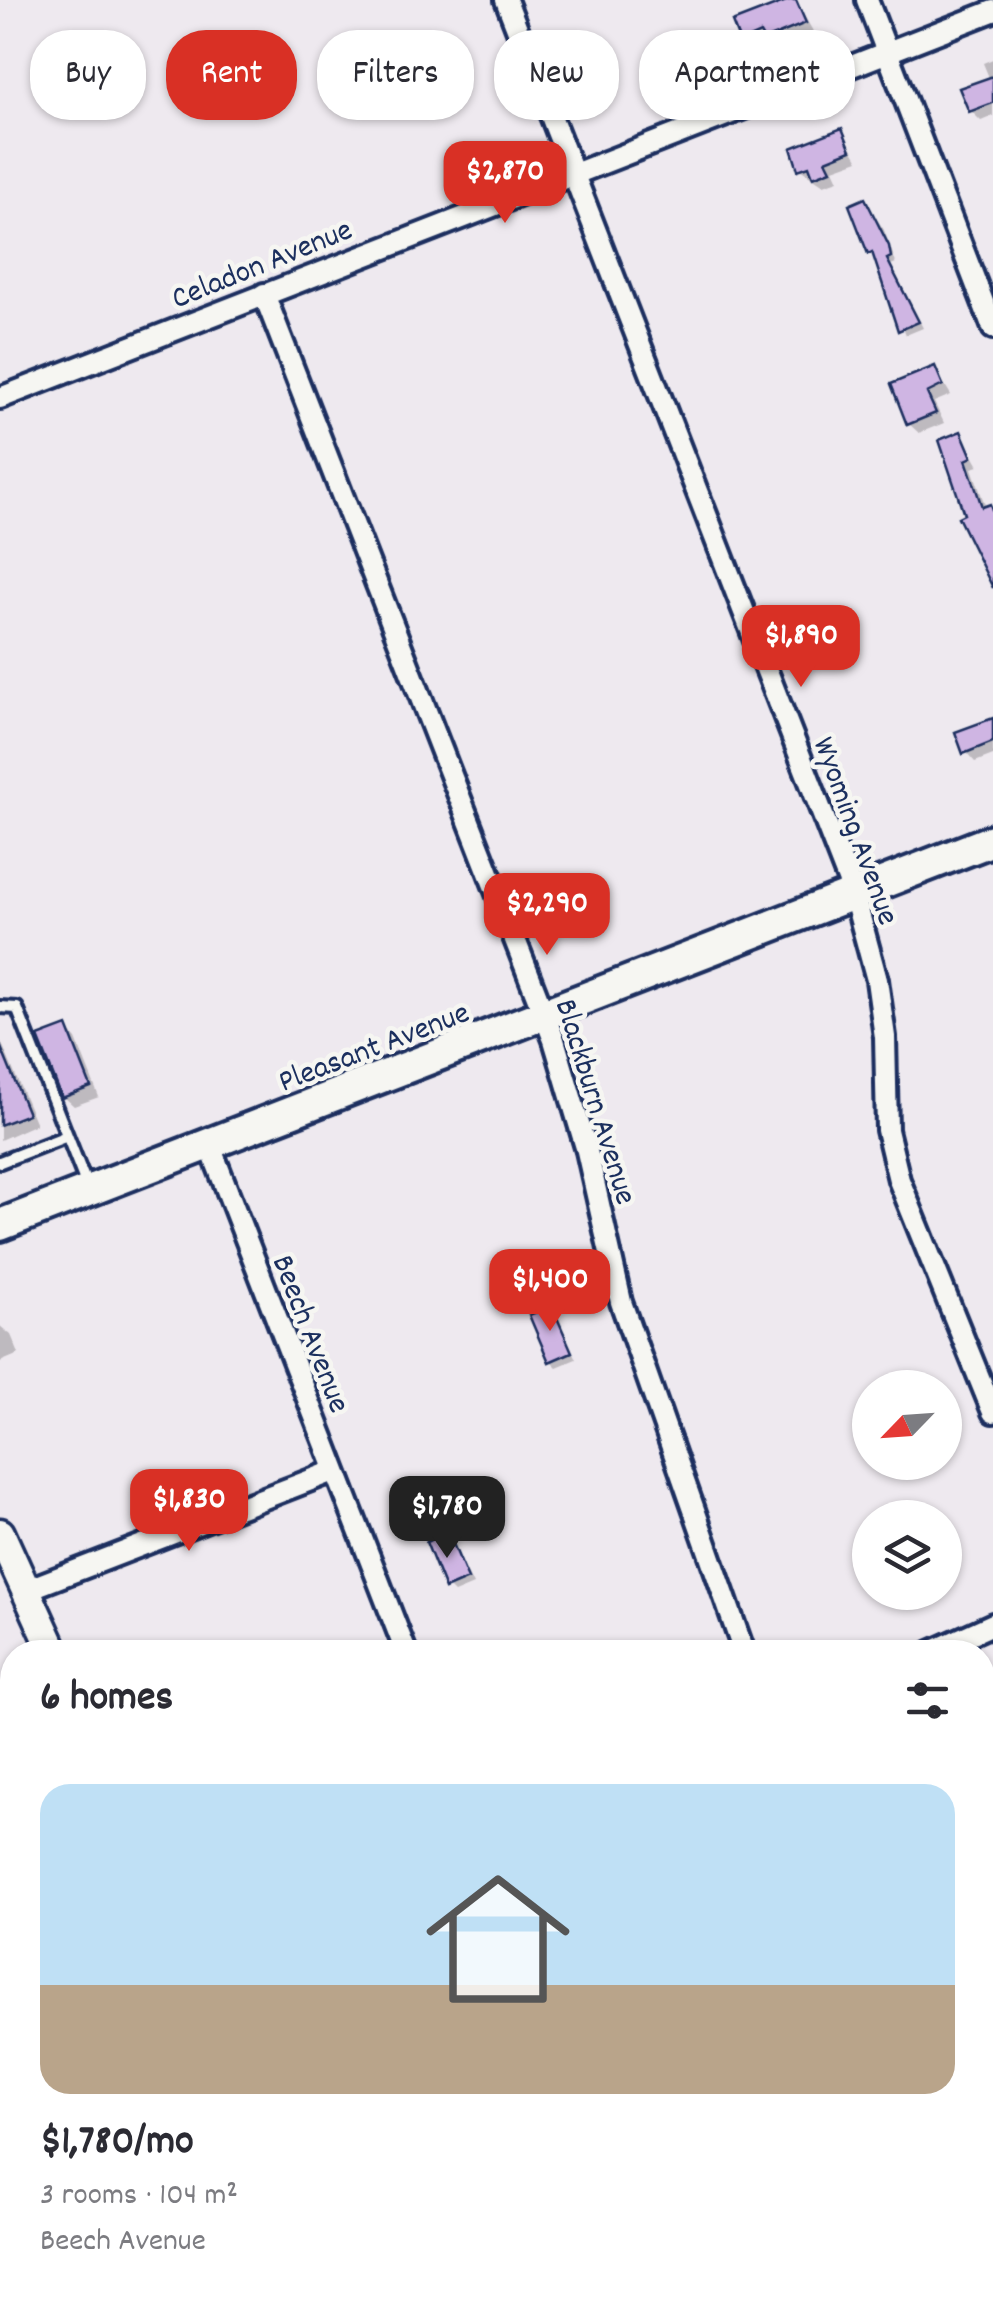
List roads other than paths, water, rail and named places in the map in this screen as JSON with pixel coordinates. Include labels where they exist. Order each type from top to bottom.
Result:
[{"type":"main road","name":"Pleasant Avenue","points":[[0,1225],[993,840]]},
{"type":"street","name":"Wyoming Avenue","points":[[506,0],[854,895],[877,980],[885,1037],[887,1130],[899,1180],[993,1412]]},
{"type":"street","points":[[867,0],[993,328]]},
{"type":"street","name":"Celadon Avenue","points":[[0,398],[993,11]]},
{"type":"street","name":"Blackburn Avenue","points":[[264,294],[543,1016],[587,1151],[621,1302],[740,1640]]},
{"type":"street","name":"Beech Avenue","points":[[210,1146],[401,1640]]},
{"type":"street","points":[[26,1590],[334,1471]]},
{"type":"street","points":[[0,1533],[49,1640]]},
{"type":"street","points":[[958,1640],[993,1624]]},
{"type":"lane","points":[[0,1007],[17,1008],[89,1192]]},
{"type":"lane","points":[[0,1162],[68,1136]]}]
